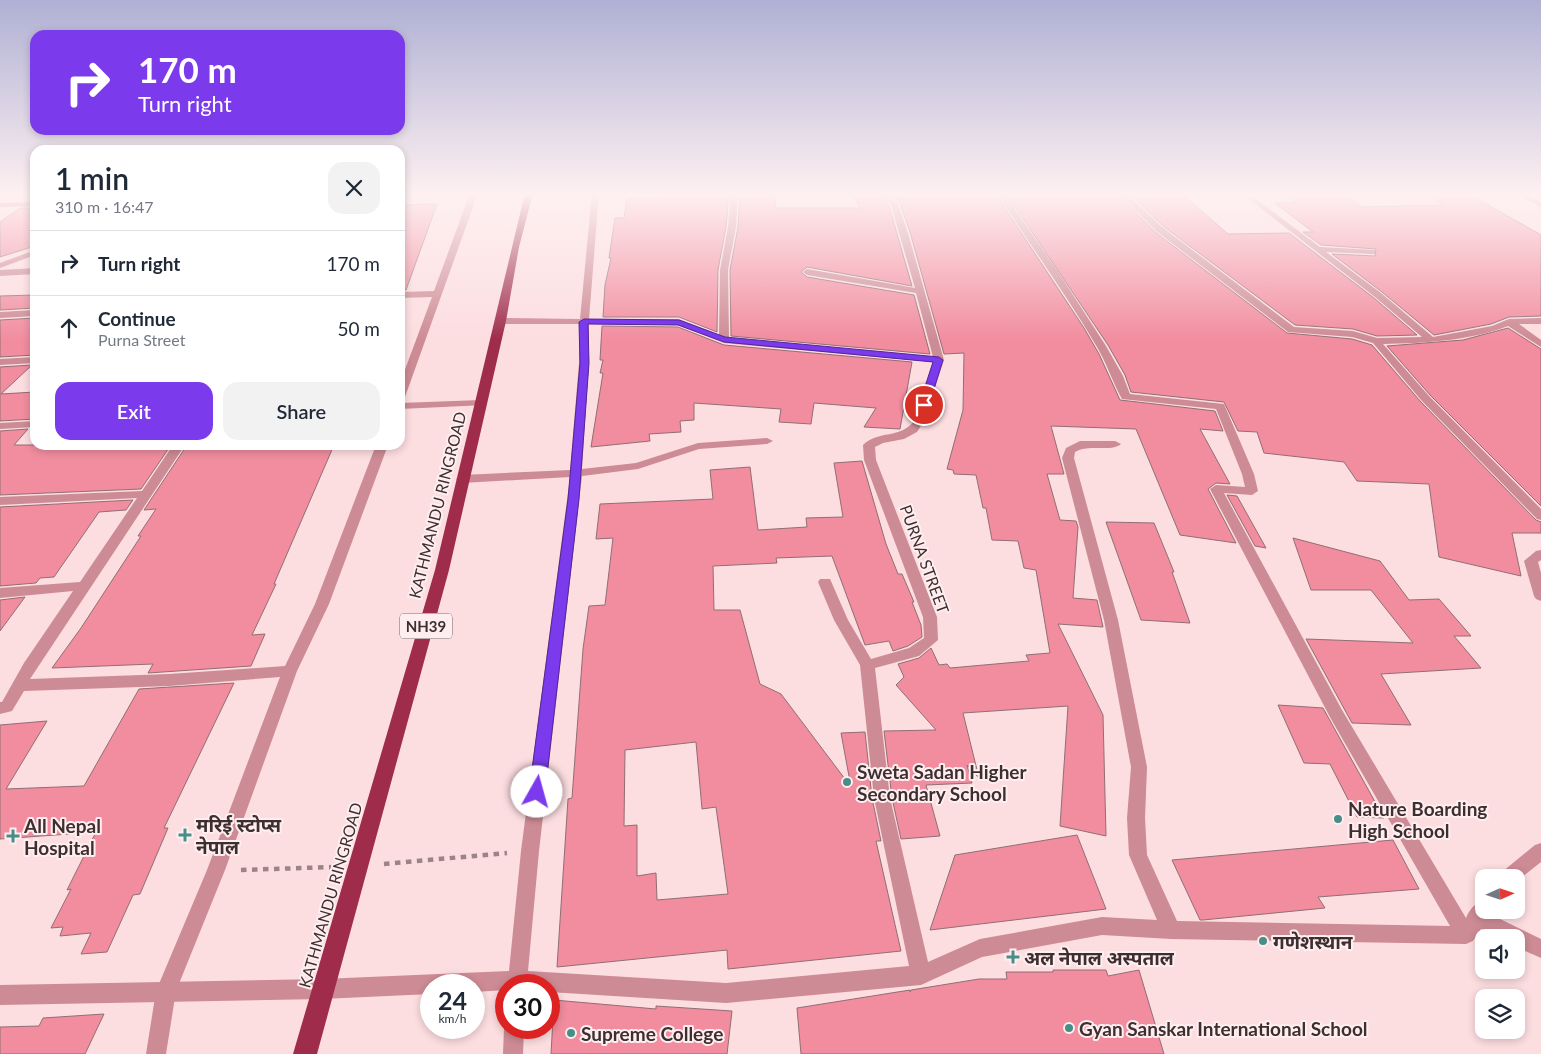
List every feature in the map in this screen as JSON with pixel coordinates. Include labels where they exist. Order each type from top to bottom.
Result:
[{"type":"highway","name":"KATHMANDU RINGROAD","points":[[305,1054],[442,570],[462,479],[501,321],[517,242]]},
{"type":"street","points":[[405,383],[455,242]]},
{"type":"street","points":[[519,974],[530,851],[574,499],[574,474],[584,363],[584,322],[591,242]]},
{"type":"street","points":[[724,340],[724,270],[729,242]]},
{"type":"street","points":[[501,321],[679,322],[724,340],[939,360],[906,242]]},
{"type":"street","points":[[1035,242],[1105,352],[1121,381],[1126,397],[1220,406],[1248,474],[1252,491],[1216,489],[1266,588],[1370,775],[1466,935]]},
{"type":"street","points":[[1177,242],[1291,330],[1352,334],[1376,341],[1431,340],[1494,328],[1509,322],[1541,321]]},
{"type":"street","points":[[1309,242],[1431,340]]},
{"type":"street","points":[[1318,249],[1372,252]]},
{"type":"street","points":[[0,266],[30,254]]},
{"type":"street","points":[[0,273],[30,271]]},
{"type":"street","points":[[807,272],[919,290]]},
{"type":"street","points":[[405,295],[436,294]]},
{"type":"street","points":[[0,315],[30,313]]},
{"type":"street","points":[[1509,322],[1541,344]]},
{"type":"street","points":[[1376,341],[1425,398],[1541,516]]},
{"type":"street","points":[[0,362],[30,360]]},
{"type":"street","name":"PURNA STREET","points":[[867,665],[914,652],[931,640],[930,618],[870,460],[869,445],[880,440],[900,437],[912,430],[919,421],[939,360]]},
{"type":"street","points":[[405,406],[481,403]]},
{"type":"street","points":[[0,426],[30,424]]},
{"type":"street","points":[[462,479],[574,474],[638,466],[698,446],[767,441]]},
{"type":"street","points":[[1116,444],[1080,444],[1070,450],[1068,458],[1111,620],[1139,767],[1136,818],[1138,855],[1171,930]]},
{"type":"street","points":[[0,708],[7,707],[18,686],[84,586],[177,450]]},
{"type":"street","points":[[156,1054],[166,991],[216,870],[290,671],[322,604],[380,450]]},
{"type":"street","points":[[0,500],[148,494]]},
{"type":"street","points":[[1541,554],[1531,561],[1541,596]]},
{"type":"street","points":[[825,582],[841,620],[867,665],[882,798],[921,976]]},
{"type":"street","points":[[0,592],[84,586]]},
{"type":"street","points":[[18,686],[169,680],[290,671]]},
{"type":"street","points":[[1522,869],[1538,859]]},
{"type":"street","points":[[1466,935],[1476,919]]},
{"type":"street","points":[[1492,919],[1541,949]]},
{"type":"street","points":[[560,985],[726,994],[921,976],[980,948],[1102,926],[1171,930],[1466,935]]},
{"type":"street","points":[[0,995],[495,984]]},
{"type":"street","points":[[513,1054],[514,1039]]},
{"type":"building","points":[[0,242],[30,242],[30,248],[0,257]]},
{"type":"building","points":[[405,242],[423,242],[406,290]]},
{"type":"building","points":[[611,242],[723,242],[718,270],[717,332],[679,317],[603,317],[605,285],[611,258],[609,258]]},
{"type":"building","points":[[735,242],[899,242],[912,286],[807,267],[801,272],[807,277],[914,295],[930,354],[731,336],[730,270]]},
{"type":"building","points":[[913,242],[1027,242],[1084,328],[1099,354],[1120,400],[1215,411],[1223,431],[1200,429],[1230,484],[1216,483],[1208,489],[1236,543],[1180,535],[1136,429],[1051,426],[1064,474],[1047,474],[1060,520],[1076,521],[1078,527],[1073,598],[1097,600],[1103,627],[1058,624],[1103,715],[1106,836],[1060,826],[1068,706],[963,713],[979,778],[967,765],[972,783],[926,785],[940,836],[901,839],[892,798],[884,731],[936,730],[896,685],[904,677],[898,664],[919,658],[931,648],[939,665],[947,664],[950,668],[1029,661],[1026,655],[1050,653],[1036,570],[1024,568],[1018,541],[992,540],[986,508],[983,508],[976,475],[954,474],[953,470],[947,469],[963,410],[964,353],[944,354]]},
{"type":"building","points":[[1039,242],[1168,242],[1287,333],[1352,339],[1372,345],[1420,401],[1536,520],[1541,522],[1541,533],[1512,533],[1521,576],[1439,557],[1429,484],[1357,481],[1344,462],[1264,453],[1257,432],[1238,431],[1224,402],[1131,392],[1125,375],[1108,345]]},
{"type":"building","points":[[1185,242],[1301,242],[1374,298],[1417,335],[1377,336],[1353,329],[1295,325]]},
{"type":"building","points":[[1317,242],[1541,242],[1541,316],[1509,317],[1491,324],[1434,335],[1332,254],[1375,256],[1376,249],[1321,245]]},
{"type":"building","points":[[30,295],[30,308],[0,310],[0,296]]},
{"type":"building","points":[[30,318],[30,355],[0,357],[0,320]]},
{"type":"building","points":[[602,326],[678,327],[724,345],[912,362],[900,429],[864,427],[876,408],[814,403],[811,424],[779,422],[781,409],[694,403],[694,420],[680,421],[681,432],[649,434],[650,441],[591,447],[603,373],[600,373],[603,360],[600,360]]},
{"type":"building","points":[[1508,328],[1541,349],[1541,506],[1430,395],[1387,346],[1463,340]]},
{"type":"building","points":[[30,365],[1,394],[30,392],[30,419],[0,421],[0,367]]},
{"type":"building","points":[[28,429],[14,445],[30,445],[30,450],[168,450],[141,489],[0,495],[0,431]]},
{"type":"building","points":[[184,450],[332,450],[274,584],[276,584],[252,635],[265,634],[251,666],[148,673],[153,664],[52,668],[81,628],[141,536],[138,536],[156,509],[144,510]]},
{"type":"building","points":[[862,461],[886,544],[898,574],[902,574],[914,602],[912,602],[921,625],[922,637],[908,646],[893,651],[889,641],[865,645],[832,556],[776,558],[777,563],[713,566],[714,610],[740,610],[760,684],[781,694],[851,787],[841,733],[865,732],[872,798],[881,841],[876,841],[901,951],[728,969],[727,950],[557,967],[568,799],[572,798],[583,649],[589,606],[605,605],[613,538],[596,539],[600,504],[713,499],[710,470],[750,467],[758,530],[807,527],[806,518],[843,517],[834,463]],"holes":[[[696,742],[702,809],[716,807],[728,894],[657,900],[656,873],[637,876],[637,825],[624,826],[625,750]]]},
{"type":"building","points":[[1227,495],[1237,496],[1266,548],[1255,546]]},
{"type":"building","points":[[133,500],[126,510],[99,512],[54,577],[40,578],[36,583],[0,586],[0,507]]},
{"type":"building","points":[[1106,522],[1154,523],[1174,572],[1172,572],[1190,623],[1141,620]]},
{"type":"building","points":[[1293,538],[1380,561],[1409,600],[1439,599],[1471,636],[1454,636],[1481,668],[1381,674],[1411,725],[1352,723],[1306,639],[1413,643],[1371,590],[1311,590]]},
{"type":"building","points":[[25,597],[0,631],[0,600]]},
{"type":"building","points":[[234,683],[164,828],[168,828],[140,894],[133,895],[107,952],[81,954],[91,933],[60,936],[63,927],[51,928],[71,889],[67,890],[96,832],[0,839],[0,725],[47,721],[6,789],[84,786],[139,689]]},
{"type":"building","points":[[1278,705],[1323,708],[1384,818],[1357,817],[1330,764],[1304,763]]},
{"type":"building","points":[[1077,835],[1106,909],[930,930],[955,855]]},
{"type":"building","points":[[1393,840],[1419,889],[1318,897],[1325,908],[1203,920],[1200,920],[1172,860]]},
{"type":"building","points":[[1053,970],[1106,970],[1108,976],[1139,970],[1164,1054],[801,1054],[797,1008],[910,990],[910,992],[911,990],[979,979],[1007,979],[1006,972],[1053,972]]},
{"type":"building","points":[[560,1001],[656,1009],[656,1006],[732,1011],[727,1054],[551,1054],[552,1039],[560,1039]]},
{"type":"building","points":[[104,1014],[85,1054],[0,1054],[0,1027],[39,1026],[43,1018]]},
{"type":"place","name":"Sweta Sadan Higher Secondary School","points":[[847,782]]},
{"type":"place","name":"Nature Boarding High School","points":[[1338,819]]},
{"type":"place","name":"मरिई स्टोप्स नेपाल","points":[[185,835]]},
{"type":"place","name":"All Nepal Hospital","points":[[13,836]]},
{"type":"place","name":"गणेशस्थान","points":[[1263,941]]},
{"type":"place","name":"अल नेपाल अस्पताल","points":[[1013,957]]},
{"type":"place","name":"Gyan Sanskar International School","points":[[1069,1028]]},
{"type":"place","name":"Supreme College","points":[[571,1033]]},
{"type":"route","points":[[537,792],[574,499],[574,474],[584,363],[584,322],[679,322],[724,340],[939,360],[924,405]]}]
